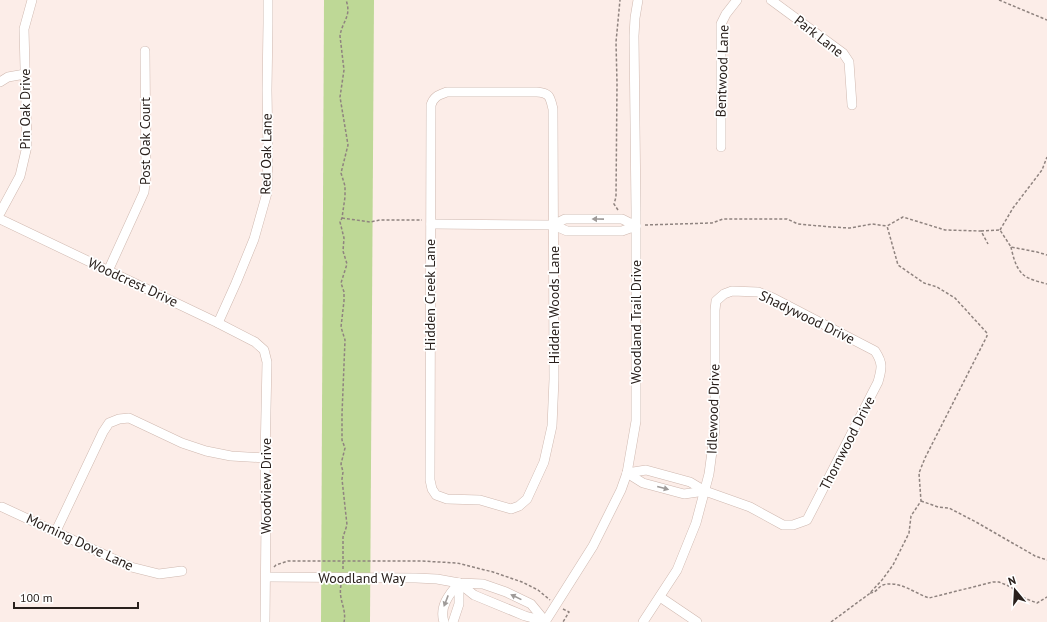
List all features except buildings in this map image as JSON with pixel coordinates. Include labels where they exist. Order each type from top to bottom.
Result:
[{"type":"street","name":"Pin Oak Drive","points":[[0,213],[20,176],[27,146],[24,29],[32,0]]},
{"type":"street","name":"Red Oak Lane","points":[[218,323],[254,239],[267,193],[268,0]]},
{"type":"street","name":"Woodland Trail Drive","points":[[545,622],[593,546],[621,490],[627,473],[636,421],[640,225],[634,36],[638,0]]},
{"type":"street","name":"Bentwood Lane","points":[[721,147],[721,24],[726,14],[737,0]]},
{"type":"street","name":"Park Lane","points":[[772,0],[843,53],[849,62],[852,105]]},
{"type":"street","name":"Post Oak Court","points":[[108,271],[144,192],[146,176],[145,51]]},
{"type":"street","points":[[0,82],[8,76],[25,74]]},
{"type":"street","name":"Hidden Woods Lane","points":[[437,95],[447,92],[537,92],[545,93],[549,97],[553,109],[554,379],[552,426],[544,462],[527,499],[519,506]]},
{"type":"street","name":"Hidden Creek Lane","points":[[437,95],[431,105],[430,480],[436,495],[448,499],[480,500],[511,509],[519,506]]},
{"type":"street","name":"Woodcrest Drive","points":[[0,219],[218,323],[255,342],[264,350]]},
{"type":"street","points":[[431,222],[553,225],[567,231],[622,231],[640,225]]},
{"type":"street","name":"Shadywood Drive","points":[[716,301],[724,294],[732,291],[758,292],[773,298],[875,351]]},
{"type":"street","name":"Idlewood Drive","points":[[643,622],[677,570],[696,523],[710,474],[715,429],[716,301]]},
{"type":"street","name":"Woodview Drive","points":[[264,350],[267,362],[265,458],[265,622]]},
{"type":"street","name":"Thornwood Drive","points":[[705,491],[750,507],[783,525],[793,525],[807,520],[878,382],[881,371],[881,360],[875,351]]},
{"type":"street","points":[[56,531],[103,432],[109,423],[119,418],[129,418],[182,443],[206,451],[232,456],[265,458]]},
{"type":"street","points":[[627,473],[646,470],[690,482],[705,491]]},
{"type":"street","points":[[627,473],[644,483],[684,494],[705,491]]},
{"type":"street","name":"Morning Dove Lane","points":[[2,507],[131,567],[159,574],[182,571]]},
{"type":"street","name":"Woodland Way","points":[[266,577],[416,578],[483,584],[506,592],[531,604],[545,622]]},
{"type":"street","points":[[444,622],[442,616],[445,602],[450,593],[459,583]]},
{"type":"street","points":[[453,622],[459,604],[459,583]]},
{"type":"street","name":"Woodland Way","points":[[459,583],[474,595],[525,616],[545,622]]},
{"type":"street","points":[[660,597],[697,622]]},
{"type":"path","points":[[344,622],[345,615],[340,601],[340,592],[344,537],[347,525],[342,479],[343,472],[341,464],[345,448],[342,440],[342,414],[345,340],[341,326],[344,292],[341,283],[347,264],[343,251],[344,238],[340,222],[342,218],[345,191],[341,173],[348,145],[340,98],[344,70],[340,36],[347,17],[348,7],[346,0]]},
{"type":"path","points":[[619,212],[614,204],[616,197],[617,151],[616,42],[620,0]]},
{"type":"path","points":[[999,0],[1047,20]]},
{"type":"path","points":[[1000,230],[1013,208],[1042,170],[1047,157]]},
{"type":"path","points":[[640,225],[712,223],[723,219],[786,219],[798,224],[850,228],[872,224],[887,226],[903,217],[945,230],[1000,230]]},
{"type":"path","points":[[342,218],[370,222],[380,220],[431,222]]},
{"type":"path","points":[[831,622],[870,593],[893,565],[909,533],[911,516],[920,501],[919,473],[925,458],[987,336],[987,333],[955,298],[937,287],[924,283],[898,265],[887,226]]},
{"type":"path","points":[[1000,230],[1011,246],[1018,268],[1025,276],[1047,284]]},
{"type":"path","points":[[981,231],[988,244]]},
{"type":"path","points":[[1011,246],[1047,255]]},
{"type":"path","points":[[920,501],[938,507],[949,508],[1035,556],[1047,560]]},
{"type":"path","points":[[870,593],[874,593],[882,585],[890,585],[906,587],[929,598],[993,582],[999,582],[1011,587],[1024,598],[1037,603],[1047,597]]},
{"type":"green space","points":[[324,0],[374,0],[370,622],[321,622]]}]
